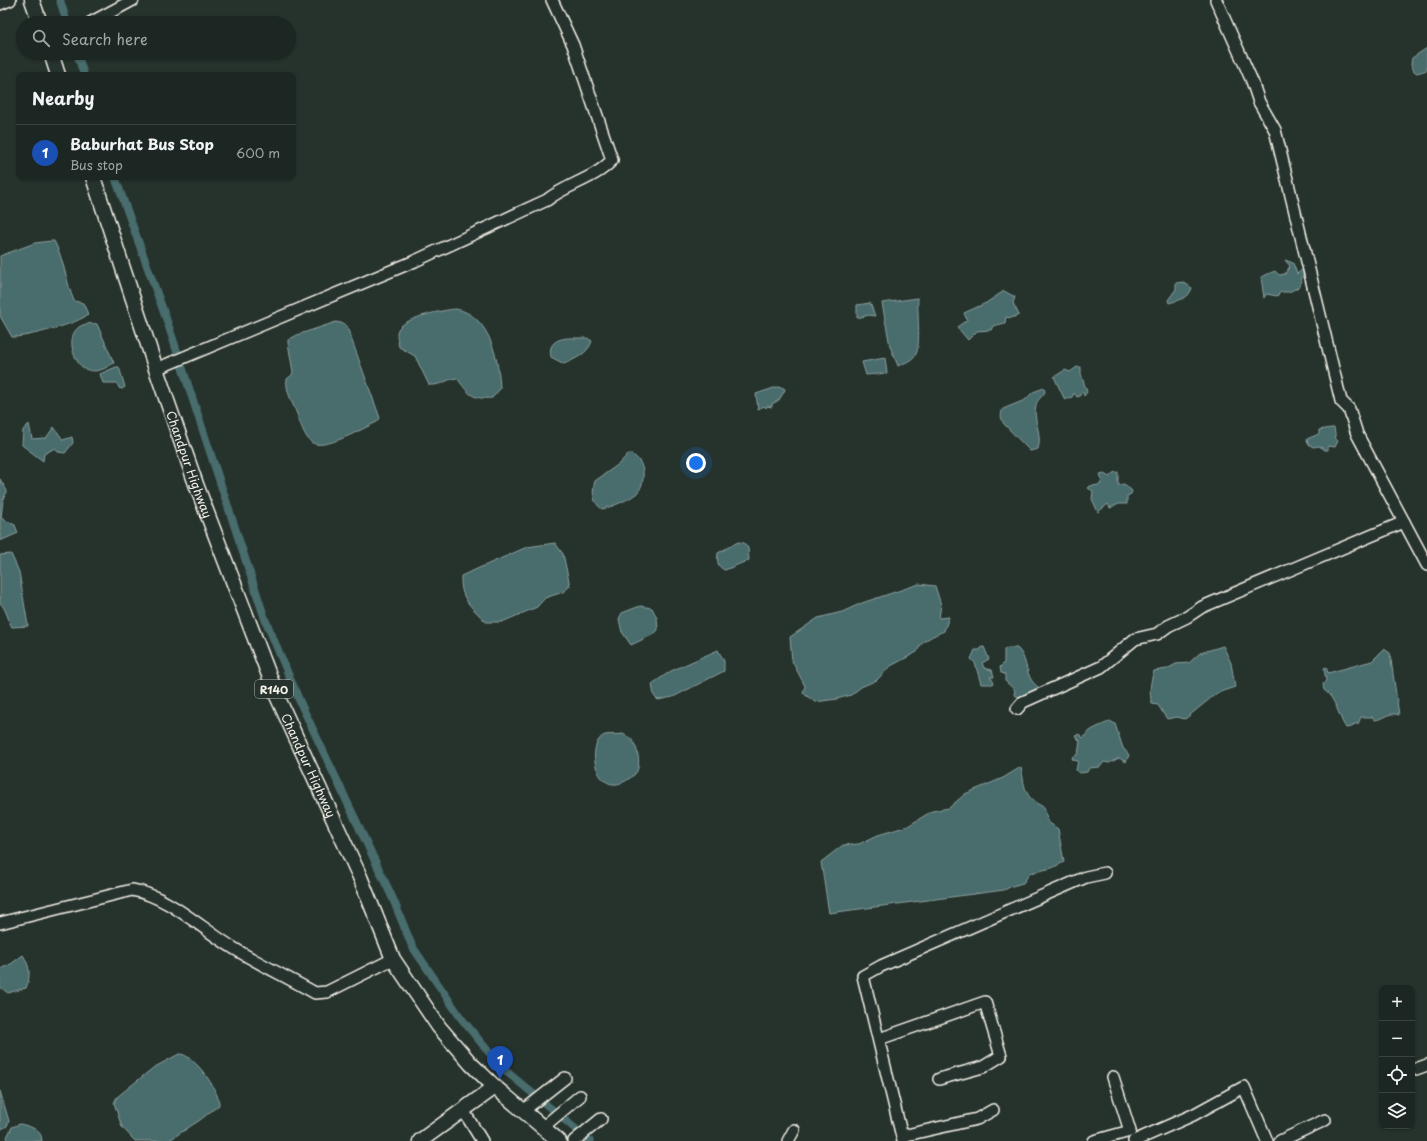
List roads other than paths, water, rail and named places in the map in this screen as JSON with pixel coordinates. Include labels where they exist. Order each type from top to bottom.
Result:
[{"type":"main road","points":[[32,0],[38,16]]},
{"type":"main road","points":[[53,60],[57,72]]},
{"type":"main road","name":"Chandpur Highway","points":[[94,180],[161,367],[200,494],[277,696],[360,877],[393,959],[439,1027],[495,1088],[528,1106],[543,1128],[559,1141]]},
{"type":"main road","points":[[420,1141],[495,1088]]},
{"type":"street","points":[[0,4],[10,0]]},
{"type":"street","points":[[103,16],[133,0]]},
{"type":"street","points":[[161,367],[415,261],[547,200],[558,191],[604,169],[612,160],[573,45],[552,0]]},
{"type":"street","points":[[1216,0],[1252,82],[1259,102],[1275,130],[1341,400],[1349,409],[1357,434],[1427,564]]},
{"type":"street","points":[[1018,709],[1023,702],[1101,667],[1135,639],[1157,634],[1168,626],[1187,617],[1202,607],[1404,522]]},
{"type":"street","points":[[993,1110],[977,1119],[902,1138],[863,976],[881,966],[1086,877],[1105,873]]},
{"type":"street","points":[[0,924],[132,890],[143,892],[160,900],[235,949],[315,993],[327,992],[393,959]]},
{"type":"street","points":[[879,1039],[985,1002],[1001,1056],[983,1067],[939,1079]]},
{"type":"street","points":[[1416,1069],[1427,1065]]},
{"type":"street","points":[[1094,1141],[1124,1137],[1130,1131],[1113,1077]]},
{"type":"street","points":[[528,1106],[565,1078]]},
{"type":"street","points":[[1134,1141],[1193,1116],[1244,1087],[1267,1141]]},
{"type":"street","points":[[543,1128],[580,1096]]},
{"type":"street","points":[[463,1110],[482,1141]]},
{"type":"street","points":[[580,1137],[601,1119]]},
{"type":"street","points":[[1280,1141],[1325,1120]]},
{"type":"street","points":[[788,1141],[794,1130]]},
{"type":"water","points":[[1427,48],[1427,70],[1417,73],[1414,71],[1411,64],[1412,58]]},
{"type":"water","points":[[54,241],[60,255],[74,301],[83,303],[88,314],[75,322],[52,329],[12,337],[0,316],[0,256],[35,243]]},
{"type":"water","points":[[1285,260],[1293,263],[1297,274],[1303,269],[1303,275],[1299,287],[1289,292],[1281,292],[1277,296],[1266,294],[1264,298],[1261,277],[1275,271],[1279,275],[1285,274],[1290,266]]},
{"type":"water","points":[[1183,282],[1192,288],[1188,295],[1182,299],[1169,303],[1168,300],[1176,289],[1176,283]]},
{"type":"water","points":[[1004,291],[1015,297],[1013,303],[1019,315],[1011,318],[1006,317],[1005,323],[993,326],[991,330],[977,331],[968,340],[957,327],[967,320],[964,313],[986,303]]},
{"type":"water","points":[[918,298],[919,336],[916,354],[908,362],[898,366],[890,346],[882,303]]},
{"type":"water","points":[[870,303],[875,316],[869,315],[857,318],[857,305]]},
{"type":"water","points":[[456,309],[468,313],[477,320],[485,329],[490,340],[495,353],[500,389],[492,398],[475,397],[464,388],[457,378],[429,385],[415,356],[399,347],[397,332],[404,324],[418,317]]},
{"type":"water","points":[[336,322],[345,324],[347,327],[380,418],[377,422],[343,438],[333,442],[317,444],[311,442],[304,433],[288,392],[287,379],[293,372],[288,340],[297,335]]},
{"type":"water","points":[[85,324],[97,324],[114,363],[102,370],[92,371],[82,367],[73,352],[72,344],[73,335],[77,329]]},
{"type":"water","points":[[568,338],[587,338],[592,341],[584,353],[564,364],[551,357],[550,352],[554,343]]},
{"type":"water","points":[[885,358],[887,373],[866,375],[862,362]]},
{"type":"water","points":[[119,367],[125,387],[122,389],[119,388],[117,383],[103,383],[100,374]]},
{"type":"water","points":[[1077,367],[1081,367],[1081,374],[1087,392],[1084,396],[1083,392],[1081,392],[1080,396],[1077,397],[1074,393],[1072,397],[1065,400],[1054,377],[1065,370],[1070,372]]},
{"type":"water","points":[[777,387],[784,388],[785,390],[779,400],[772,404],[772,407],[767,406],[766,408],[764,406],[758,409],[756,394]]},
{"type":"water","points":[[1044,388],[1045,392],[1037,402],[1035,411],[1039,437],[1038,449],[1030,451],[1004,424],[1001,413],[1003,409],[1025,400],[1033,392]]},
{"type":"water","points":[[29,424],[32,439],[46,438],[54,427],[63,440],[72,437],[73,443],[65,453],[58,452],[55,448],[44,454],[43,461],[22,445],[23,430]]},
{"type":"water","points":[[1334,428],[1336,440],[1338,441],[1335,447],[1328,446],[1328,450],[1325,450],[1319,446],[1313,447],[1308,444],[1307,439],[1319,434],[1319,430]]},
{"type":"water","points":[[628,454],[634,456],[641,465],[643,477],[640,489],[629,499],[602,509],[596,503],[594,496],[593,489],[595,481],[619,464]]},
{"type":"water","points":[[1118,472],[1118,485],[1124,484],[1132,491],[1131,494],[1127,496],[1127,504],[1119,504],[1110,508],[1108,504],[1098,512],[1092,499],[1093,491],[1088,488],[1090,486],[1100,485],[1102,480],[1100,475],[1104,474],[1109,477],[1113,473]]},
{"type":"water","points":[[0,479],[7,491],[3,500],[1,518],[15,525],[18,533],[0,541]]},
{"type":"water","points":[[738,542],[744,543],[748,548],[749,560],[725,570],[722,569],[718,563],[718,553]]},
{"type":"water","points":[[555,543],[563,554],[570,586],[563,592],[545,598],[537,607],[502,622],[486,622],[471,607],[462,591],[461,576],[527,547]]},
{"type":"water","points":[[11,554],[19,572],[28,626],[12,627],[4,608],[0,603],[0,555]]},
{"type":"water","points":[[919,584],[935,586],[941,605],[939,618],[949,617],[944,631],[924,641],[917,652],[889,667],[877,680],[861,687],[851,695],[837,699],[815,702],[803,693],[805,686],[792,661],[790,637],[818,618],[842,612],[862,603]]},
{"type":"water","points":[[640,606],[652,608],[657,618],[658,630],[654,634],[631,645],[622,632],[619,619],[622,613]]},
{"type":"water","points":[[1223,646],[1231,663],[1235,687],[1217,693],[1185,719],[1177,717],[1167,719],[1158,705],[1152,704],[1150,688],[1154,671],[1167,669],[1176,664],[1189,663],[1200,653]]},
{"type":"water","points":[[984,647],[989,659],[982,663],[984,668],[992,670],[994,677],[990,677],[994,682],[993,684],[981,684],[975,663],[971,659],[975,650],[980,650]]},
{"type":"water","points":[[1007,648],[1017,648],[1023,656],[1032,681],[1041,691],[1019,700],[1019,697],[1014,695],[1015,690],[1005,681],[1005,674],[1001,673],[1000,667],[1004,663],[1004,650]]},
{"type":"water","points":[[1384,649],[1390,653],[1399,715],[1392,714],[1375,720],[1373,717],[1361,717],[1358,724],[1354,724],[1352,727],[1346,728],[1334,702],[1324,690],[1323,684],[1326,681],[1324,668],[1326,667],[1328,673],[1372,661]]},
{"type":"water","points":[[718,650],[724,661],[724,671],[673,697],[658,700],[654,696],[652,684],[671,671]]},
{"type":"water","points":[[1110,721],[1115,724],[1123,748],[1129,755],[1126,762],[1119,758],[1109,763],[1104,762],[1100,767],[1089,768],[1087,772],[1080,773],[1076,770],[1078,761],[1073,760],[1072,757],[1078,754],[1080,741],[1075,736],[1079,734],[1083,738],[1092,729]]},
{"type":"water","points":[[623,734],[631,739],[636,746],[639,762],[638,767],[635,774],[622,783],[611,784],[603,779],[598,771],[595,760],[595,749],[598,740],[605,735]]},
{"type":"water","points":[[1021,767],[1026,791],[1032,800],[1044,807],[1048,822],[1058,829],[1064,862],[1052,868],[1030,873],[1023,883],[1004,890],[829,913],[821,862],[843,845],[859,844],[878,835],[908,826],[932,811],[949,808],[965,794],[1003,778]]},
{"type":"water","points":[[23,955],[29,971],[29,979],[26,988],[8,993],[0,987],[0,969],[11,964]]},
{"type":"water","points":[[179,1054],[185,1055],[205,1074],[215,1091],[219,1105],[200,1120],[168,1141],[135,1141],[122,1127],[114,1103],[117,1097],[153,1068]]},
{"type":"water","points":[[0,1091],[9,1121],[7,1126],[0,1130]]},
{"type":"water","points":[[20,1124],[31,1127],[37,1131],[40,1134],[42,1141],[8,1141],[7,1137],[12,1127]]},
{"type":"waterway","points":[[60,0],[65,16]]},
{"type":"waterway","points":[[79,60],[83,72]]},
{"type":"waterway","points":[[116,180],[167,321],[265,619],[300,702],[393,899],[412,946],[461,1018],[501,1067],[590,1141]]},
{"type":"place","name":"Baburhat Bus Stop","points":[[500,1079]]}]
